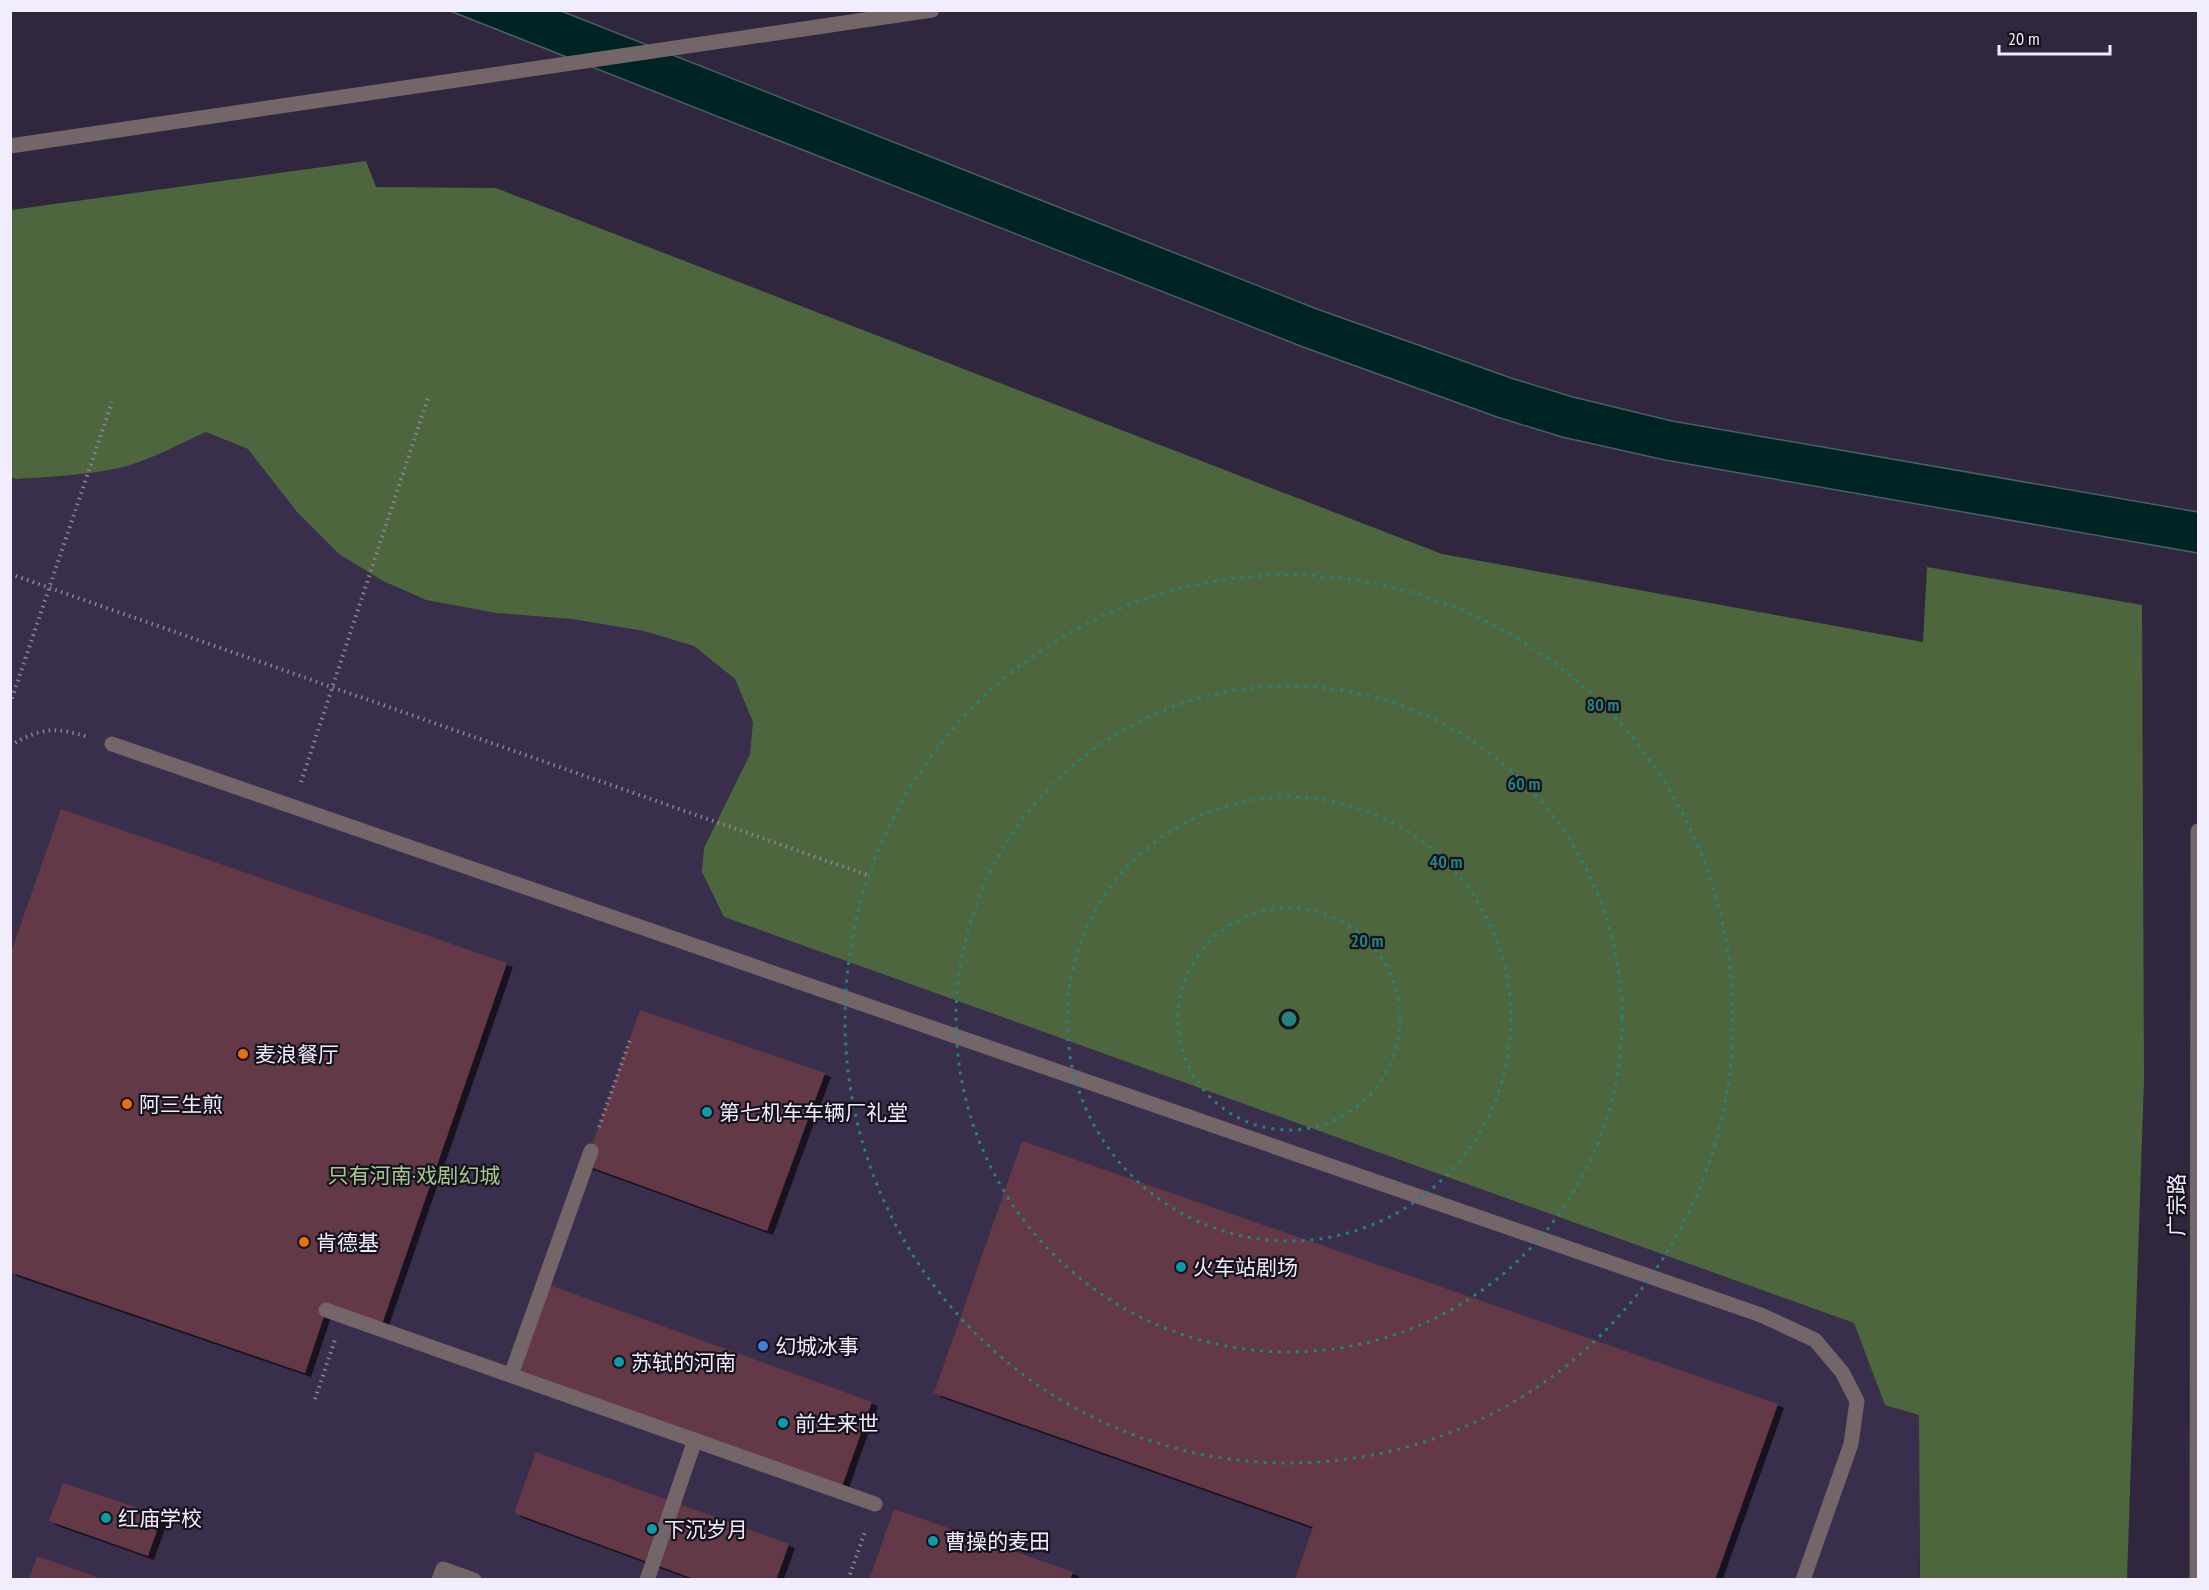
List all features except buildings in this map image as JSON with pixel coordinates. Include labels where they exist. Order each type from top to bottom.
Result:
[{"type":"street","points":[[10,147],[932,10]]},
{"type":"street","points":[[112,744],[1761,1315],[1815,1340],[1842,1372],[1857,1401],[1851,1443],[1803,1580]]},
{"type":"street","name":"广宗路","points":[[2197,1580],[2199,831]]},
{"type":"street","points":[[511,1375],[591,1151]]},
{"type":"street","points":[[326,1310],[875,1504]]},
{"type":"street","points":[[647,1580],[694,1443]]},
{"type":"street","points":[[439,1580],[443,1569],[474,1580]]},
{"type":"path","points":[[293,807],[429,395]]},
{"type":"path","points":[[10,704],[112,402]]},
{"type":"path","points":[[10,574],[870,876]]},
{"type":"path","points":[[10,746],[45,730],[70,732],[112,744]]},
{"type":"path","points":[[591,1151],[630,1040]]},
{"type":"path","points":[[315,1399],[343,1316]]},
{"type":"path","points":[[848,1580],[875,1504]]},
{"type":"shaded area","points":[[450,11],[561,11],[1317,309],[1511,378],[1573,397],[1672,421],[2198,512],[2198,553],[1665,460],[1562,437],[1497,417],[1303,347]]},
{"type":"shaded area","name":"只有河南·戏剧幻城","points":[[206,432],[248,449],[297,512],[339,554],[383,581],[426,600],[496,613],[572,619],[644,631],[694,646],[735,679],[753,722],[750,754],[704,848],[724,917],[1854,1323],[1885,1404],[1919,1415],[1919,1579],[11,1579],[10,477],[16,479],[64,477],[121,467]]},
{"type":"green space","points":[[366,161],[376,187],[496,188],[1442,554],[1923,642],[1927,567],[2142,605],[2144,1080],[2127,1579],[1920,1579],[1919,1415],[1885,1405],[1854,1323],[724,917],[702,872],[704,848],[750,754],[753,722],[735,679],[694,646],[644,631],[572,619],[496,613],[426,600],[383,581],[339,554],[297,512],[248,449],[206,432],[153,457],[119,468],[55,476],[16,479],[11,477],[11,210]]},
{"type":"place","name":"麦浪餐厅","points":[[243,1054]]},
{"type":"place","name":"阿三生煎","points":[[127,1104]]},
{"type":"place","name":"第七机车车辆厂礼堂","points":[[707,1112]]},
{"type":"place","name":"肯德基","points":[[304,1242]]},
{"type":"place","name":"火车站剧场","points":[[1181,1267]]},
{"type":"place","name":"幻城冰事","points":[[763,1346]]},
{"type":"place","name":"苏轼的河南","points":[[619,1362]]},
{"type":"place","name":"前生来世","points":[[783,1423]]},
{"type":"place","name":"红庙学校","points":[[106,1518]]},
{"type":"place","name":"下沉岁月","points":[[652,1529]]},
{"type":"place","name":"曹操的麦田","points":[[933,1541]]}]
